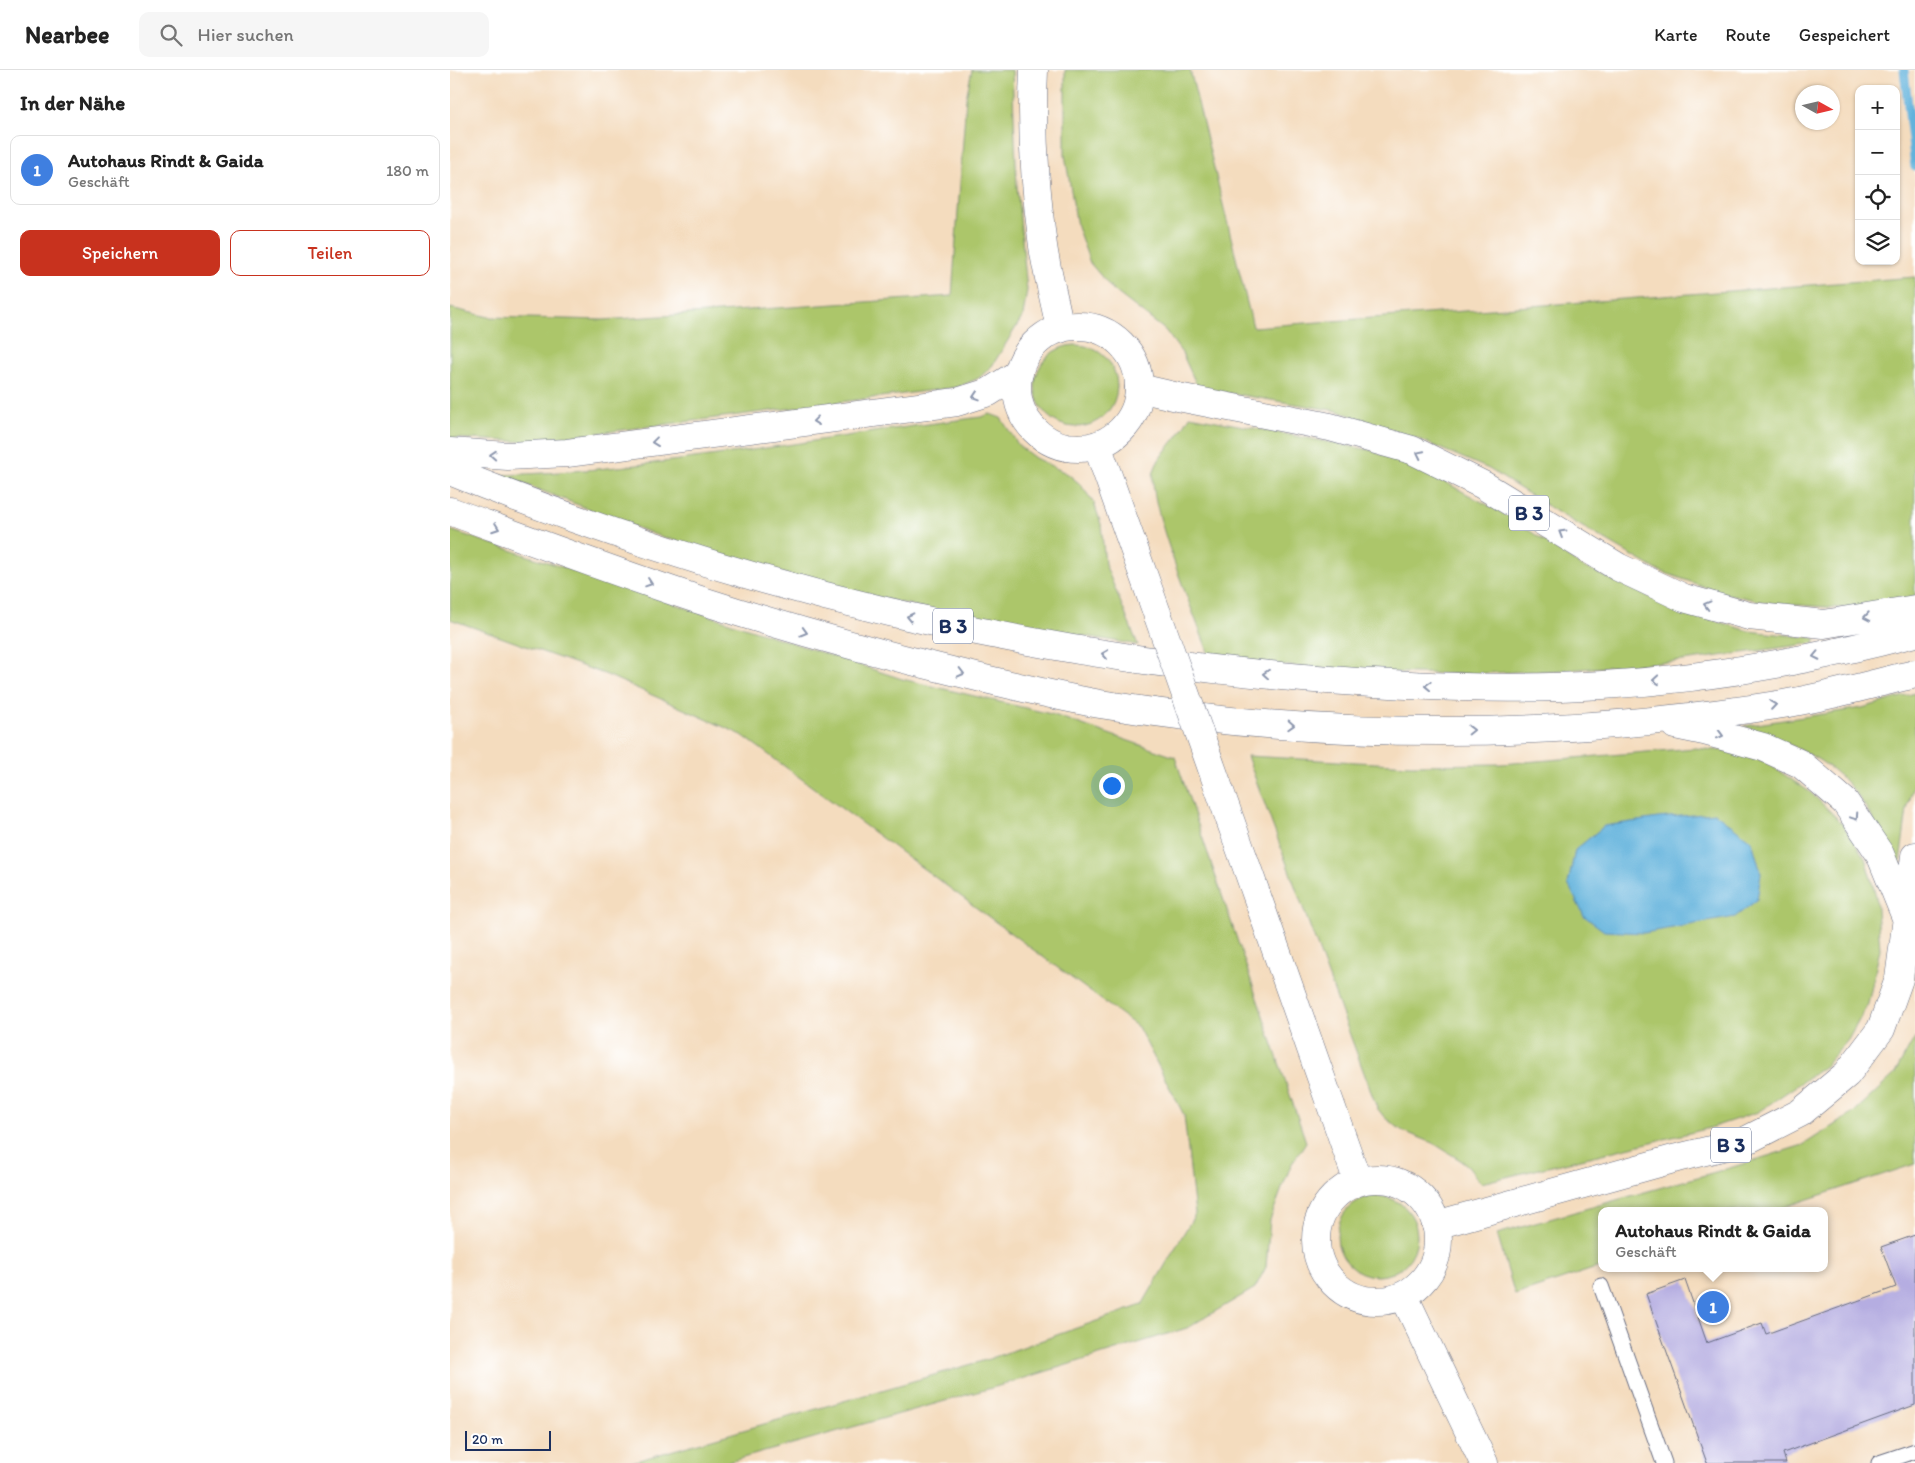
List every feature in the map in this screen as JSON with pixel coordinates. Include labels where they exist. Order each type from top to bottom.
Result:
[{"type":"main road","points":[[1034,70],[1032,120],[1037,196],[1044,248],[1060,329]]},
{"type":"main road","points":[[1071,326],[1088,327],[1105,332],[1114,338],[1130,355],[1135,365],[1139,388],[1137,403],[1131,416],[1122,429],[1111,438],[1097,445],[1083,448],[1055,443],[1037,432],[1024,415],[1019,401],[1017,387],[1023,361],[1038,341],[1060,329],[1071,326]]},
{"type":"main road","points":[[450,452],[508,456],[567,453],[947,404],[989,392],[1019,373]]},
{"type":"main road","name":"B 3","points":[[1139,388],[1330,427],[1412,450],[1483,485],[1618,567],[1684,598],[1749,616],[1824,624],[1915,609]]},
{"type":"main road","points":[[1097,445],[1358,1182]]},
{"type":"main road","name":"B 3","points":[[450,471],[521,500],[621,536],[722,568],[825,596],[928,621],[1036,642],[1146,660],[1256,674],[1366,683],[1476,688],[1542,688],[1607,684],[1737,671],[1803,659],[1915,633]]},
{"type":"main road","name":"B 3","points":[[450,511],[654,584],[801,631],[898,658],[997,682],[1098,703],[1199,717],[1283,725],[1376,729],[1563,728],[1656,721],[1786,703],[1915,674]]},
{"type":"main road","points":[[1656,721],[1704,731],[1763,747],[1801,764],[1845,802],[1880,854],[1907,921]]},
{"type":"main road","points":[[1907,921],[1915,856]]},
{"type":"main road","name":"B 3","points":[[1436,1225],[1677,1158],[1743,1142],[1800,1114],[1847,1074],[1881,1029],[1899,979],[1907,921]]},
{"type":"main road","points":[[1384,1179],[1398,1182],[1411,1189],[1423,1199],[1431,1211],[1436,1225],[1437,1253],[1432,1266],[1426,1278],[1404,1296],[1374,1302],[1352,1296],[1334,1284],[1318,1258],[1316,1242],[1318,1226],[1323,1212],[1338,1194],[1358,1182],[1384,1179]]},
{"type":"main road","points":[[1404,1296],[1484,1463]]},
{"type":"lane","points":[[1601,1286],[1664,1463]]},
{"type":"lane","points":[[1879,1463],[1915,1451]]},
{"type":"green space","points":[[972,70],[1012,70],[1017,187],[1027,290],[1023,316],[992,366],[979,378],[958,387],[528,442],[450,438],[450,308],[489,317],[603,320],[952,296],[966,98]]},
{"type":"green space","points":[[1065,70],[1190,70],[1253,327],[1915,277],[1915,602],[1839,608],[1769,603],[1719,592],[1657,570],[1562,515],[1489,469],[1418,439],[1338,411],[1198,388],[1182,353],[1165,330],[1112,289],[1090,263],[1077,226],[1065,155]]},
{"type":"green space","points":[[1076,345],[1092,349],[1105,357],[1113,370],[1117,386],[1113,402],[1105,415],[1092,423],[1076,427],[1060,423],[1047,415],[1039,402],[1035,386],[1039,370],[1047,357],[1060,349]]},
{"type":"green space","points":[[990,414],[1001,418],[1019,446],[1035,458],[1068,474],[1080,484],[1094,503],[1101,524],[1105,564],[1138,645],[941,612],[808,581],[656,535],[501,475],[621,467],[681,460],[981,417]]},
{"type":"green space","points":[[1190,416],[1370,450],[1430,474],[1508,516],[1581,566],[1677,609],[1749,631],[1815,638],[1815,643],[1683,661],[1567,670],[1462,674],[1370,672],[1211,660],[1165,534],[1153,486],[1154,471],[1158,462]]},
{"type":"green space","points":[[450,530],[902,679],[1051,714],[1175,757],[1306,1142],[1291,1165],[1270,1220],[1266,1267],[1255,1288],[1187,1328],[1002,1385],[725,1463],[629,1463],[986,1360],[1142,1305],[1195,1214],[1184,1115],[1138,1027],[742,735],[607,675],[450,619]]},
{"type":"green space","points":[[1915,693],[1915,782],[1907,809],[1899,870],[1866,808],[1840,776],[1830,767],[1807,753],[1744,726],[1862,708]]},
{"type":"green space","points":[[1695,748],[1725,751],[1764,761],[1810,792],[1841,822],[1865,858],[1876,896],[1880,949],[1868,1004],[1848,1040],[1825,1066],[1758,1112],[1710,1128],[1481,1183],[1465,1163],[1433,1143],[1403,1131],[1385,1118],[1377,1108],[1247,756],[1411,765],[1501,764]]},
{"type":"green space","points":[[1915,1037],[1915,1164],[1784,1207],[1598,1207],[1598,1267],[1515,1295],[1497,1234],[1733,1167],[1803,1145],[1853,1113],[1894,1075]]},
{"type":"green space","points":[[1369,1196],[1385,1196],[1406,1207],[1417,1228],[1417,1244],[1406,1265],[1385,1276],[1369,1276],[1355,1270],[1343,1258],[1337,1244],[1337,1228],[1343,1214],[1355,1202]]},
{"type":"water","points":[[1715,813],[1752,841],[1761,873],[1757,900],[1735,917],[1644,933],[1604,931],[1584,916],[1568,884],[1575,850],[1604,826],[1658,818]]},
{"type":"building","points":[[1915,1235],[1915,1405],[1783,1453],[1786,1463],[1707,1463],[1646,1294],[1685,1280],[1707,1343],[1762,1323],[1766,1334],[1896,1287],[1881,1247]]},
{"type":"waterway","points":[[1904,70],[1915,167]]},
{"type":"place","name":"Autohaus Rindt & Gaida","points":[[1713,1307]]}]
